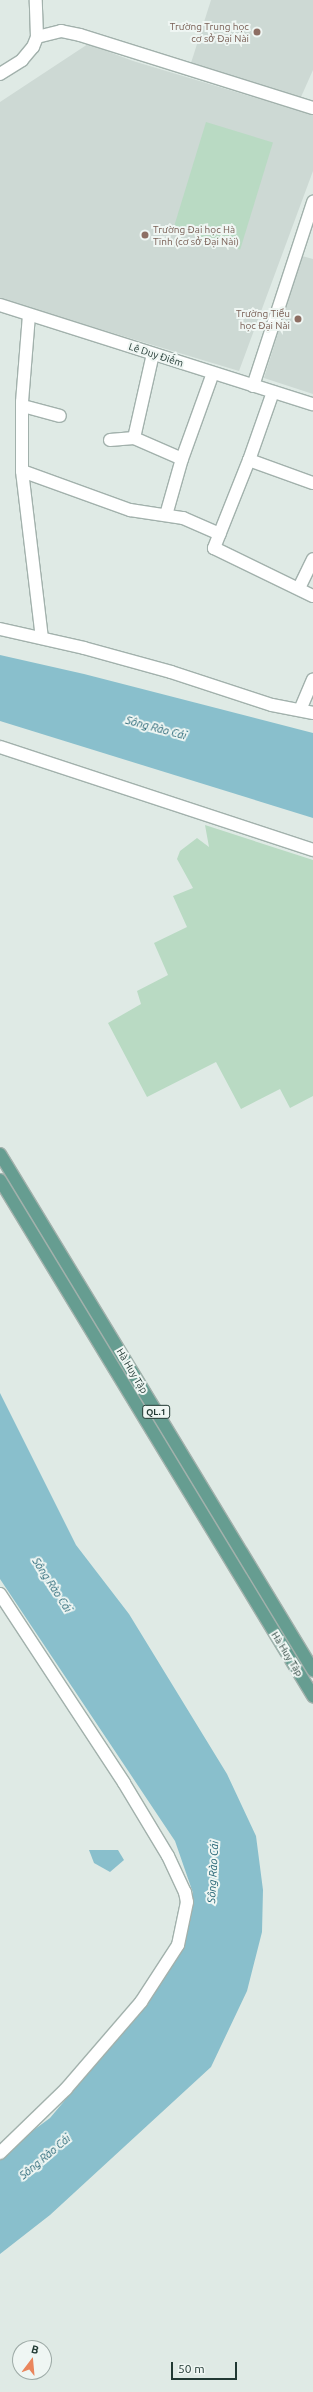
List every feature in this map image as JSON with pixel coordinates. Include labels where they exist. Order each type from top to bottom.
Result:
[{"type":"main road","name":"Hà Huy Tập","points":[[0,1154],[313,1670]]},
{"type":"main road","name":"Hà Huy Tập","points":[[0,1180],[313,1696]]},
{"type":"street","points":[[0,74],[22,60],[37,37],[36,0]]},
{"type":"street","points":[[37,37],[61,31],[80,35],[313,108]]},
{"type":"street","points":[[253,386],[313,202]]},
{"type":"street","name":"Lê Duy Điếm","points":[[0,305],[313,404]]},
{"type":"street","points":[[29,315],[23,406],[22,471],[42,638]]},
{"type":"street","points":[[134,438],[154,354]]},
{"type":"street","points":[[166,515],[182,459],[213,373]]},
{"type":"street","points":[[273,392],[249,460],[214,548],[313,596]]},
{"type":"street","points":[[23,406],[60,416]]},
{"type":"street","points":[[110,440],[134,438],[182,459]]},
{"type":"street","points":[[249,460],[313,482]]},
{"type":"street","points":[[22,471],[130,510],[183,518],[220,534]]},
{"type":"street","points":[[299,588],[307,577],[313,559]]},
{"type":"street","points":[[0,629],[42,638],[171,672],[272,705],[313,713]]},
{"type":"street","points":[[300,710],[313,680]]},
{"type":"street","points":[[0,747],[313,850]]},
{"type":"street","points":[[0,1594],[124,1783],[168,1856],[185,1892],[187,1902],[178,1945],[141,2002],[66,2089],[0,2153]]},
{"type":"shaded area","name":"Trường Trung học cơ sở Đại Nài","points":[[211,0],[313,0],[313,70],[301,97],[191,63]]},
{"type":"shaded area","name":"Trường Đại học Hà Tĩnh (cơ sở Đại Nài)","points":[[88,44],[133,61],[313,115],[313,171],[239,371],[0,299],[0,102]]},
{"type":"shaded area","name":"Trường Tiểu học Đại Nài","points":[[302,256],[313,259],[313,394],[264,378]]},
{"type":"green space","points":[[206,122],[273,142],[240,250],[173,229]]},
{"type":"green space","points":[[205,825],[313,860],[313,1096],[290,1108],[280,1089],[241,1109],[216,1062],[147,1097],[108,1023],[141,1004],[137,991],[168,975],[154,943],[187,927],[173,896],[193,888],[177,859],[180,851],[197,838],[209,847]]},
{"type":"water","name":"Sông Rào Cái","points":[[0,655],[84,674],[313,733],[313,818],[0,721]]},
{"type":"water","name":"Sông Rào Cái","points":[[0,1393],[76,1545],[129,1614],[227,1774],[256,1836],[263,1890],[262,1932],[247,1991],[211,2067],[50,2215],[0,2254],[0,2155],[50,2118],[144,2006],[181,1949],[193,1893],[175,1841],[0,1579]]},
{"type":"water","points":[[89,1850],[118,1850],[124,1860],[110,1872],[94,1863]]},
{"type":"place","name":"Trường Trung học cơ sở Đại Nài","points":[[257,32]]},
{"type":"place","name":"Trường Đại học Hà Tĩnh (cơ sở Đại Nài)","points":[[145,235]]},
{"type":"place","name":"Trường Tiểu học Đại Nài","points":[[298,319]]}]
